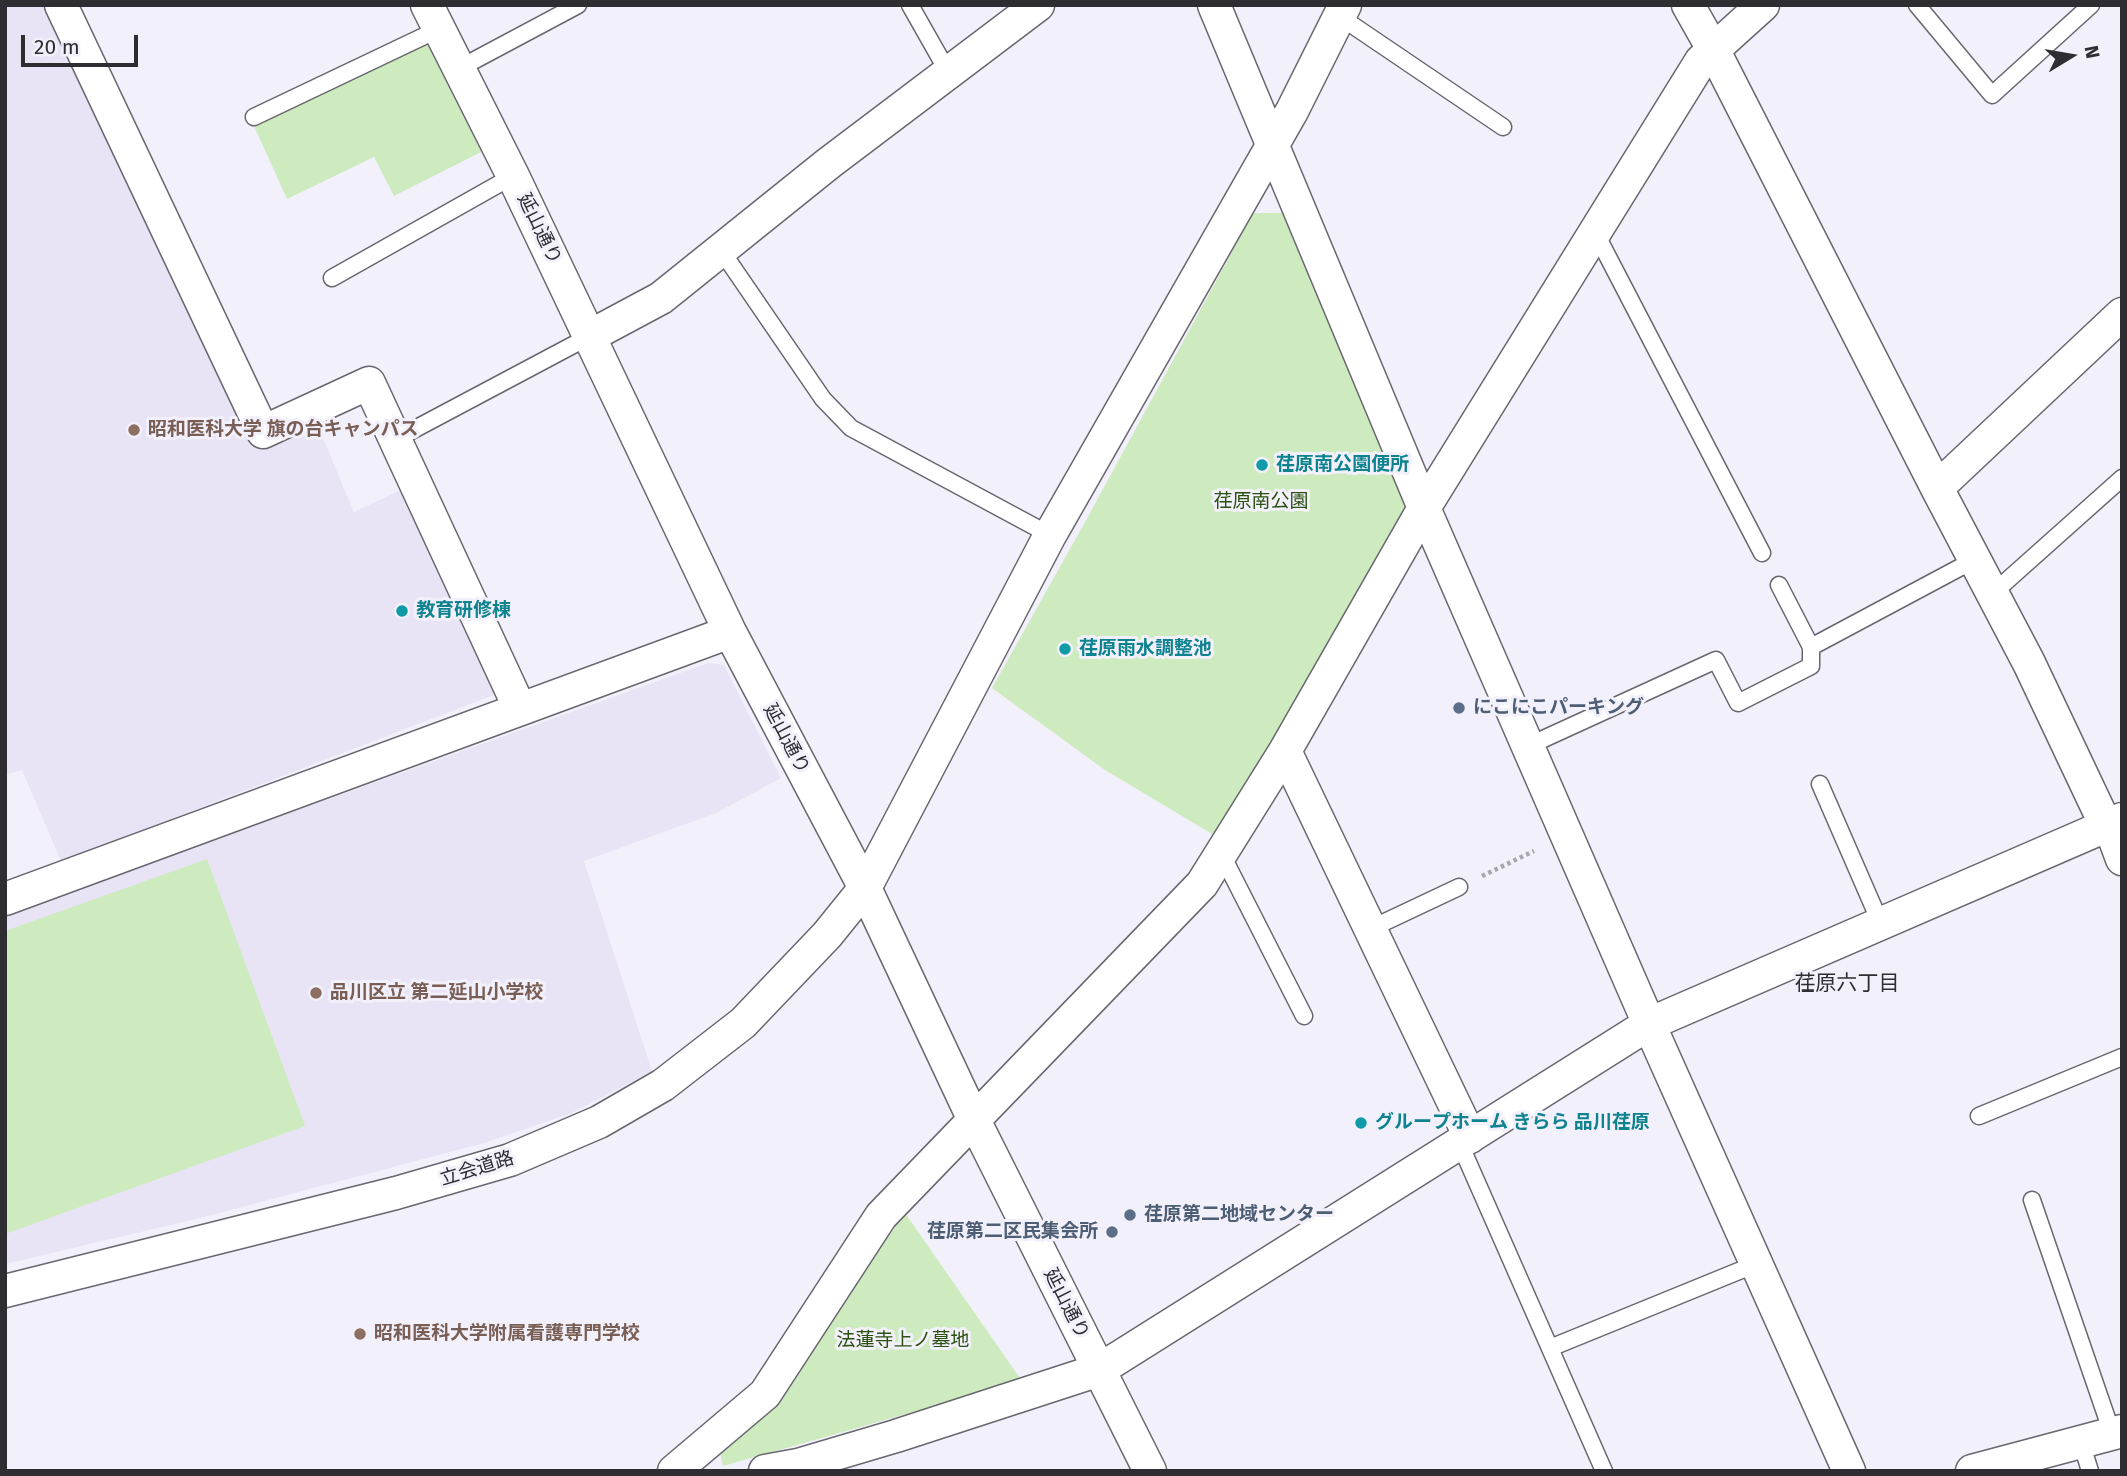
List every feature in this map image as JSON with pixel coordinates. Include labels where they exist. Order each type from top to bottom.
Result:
[{"type":"street","points":[[61,5],[263,432],[369,383],[520,709]]},
{"type":"street","points":[[590,335],[661,298],[829,163],[1038,5]]},
{"type":"street","points":[[1214,5],[1424,508],[1649,1024],[1849,1471]]},
{"type":"street","points":[[1688,5],[1974,560],[2114,822],[2115,840],[2122,859]]},
{"type":"street","points":[[674,1471],[765,1394],[880,1216],[1202,884],[1284,751],[1424,508],[1701,61],[1763,5]]},
{"type":"street","name":"立会道路","points":[[5,1291],[396,1194],[510,1160],[599,1122],[663,1084],[743,1023],[827,934],[864,888],[1050,535],[1273,145],[1343,10]]},
{"type":"street","name":"延山通り","points":[[433,17],[590,335],[730,632],[864,888],[974,1120],[1150,1471]]},
{"type":"street","points":[[1937,488],[2122,314]]},
{"type":"street","points":[[5,899],[730,632]]},
{"type":"street","points":[[1284,751],[1370,929],[1465,1141]]},
{"type":"street","points":[[765,1471],[798,1465],[896,1436],[1099,1370],[1649,1024],[2114,822]]},
{"type":"street","points":[[1972,1471],[2085,1456],[2117,1432]]},
{"type":"lane","points":[[458,69],[579,5]]},
{"type":"lane","points":[[910,5],[948,72]]},
{"type":"lane","points":[[1917,5],[1992,95],[2091,5]]},
{"type":"lane","points":[[1343,10],[1503,127]]},
{"type":"lane","points":[[254,117],[433,17]]},
{"type":"lane","points":[[332,278],[513,176]]},
{"type":"lane","points":[[1595,232],[1762,553]]},
{"type":"lane","points":[[721,250],[824,399],[851,428],[1050,535]]},
{"type":"lane","points":[[396,439],[590,335]]},
{"type":"lane","points":[[1992,594],[2122,478]]},
{"type":"lane","points":[[1811,647],[1974,560]]},
{"type":"lane","points":[[1528,746],[1716,660],[1738,703],[1811,666],[1811,647],[1779,585]]},
{"type":"lane","points":[[1820,784],[1880,922]]},
{"type":"lane","points":[[1221,853],[1304,1016]]},
{"type":"lane","points":[[1370,929],[1460,887]]},
{"type":"lane","points":[[1979,1116],[2122,1057]]},
{"type":"lane","points":[[1465,1141],[1604,1471]]},
{"type":"lane","points":[[2032,1200],[2117,1432]]},
{"type":"lane","points":[[1550,1348],[1756,1264]]},
{"type":"path","points":[[1460,887],[1567,835]]},
{"type":"shaded area","name":"昭和医科大学 旗の台キャンパス","points":[[5,5],[54,5],[267,441],[315,419],[354,512],[409,486],[504,691],[61,861],[22,770],[5,775]]},
{"type":"shaded area","name":"品川区立 第二延山小学校","points":[[708,663],[724,665],[781,778],[716,813],[584,861],[652,1071],[572,1113],[484,1143],[204,1217],[5,1264],[5,915]]},
{"type":"green space","points":[[433,41],[487,149],[394,196],[374,157],[287,199],[254,126]]},
{"type":"green space","name":"荏原南公園","points":[[1253,213],[1285,213],[1424,508],[1227,843],[1105,770],[992,688]]},
{"type":"green space","points":[[207,859],[305,1126],[5,1234],[5,931]]},
{"type":"green space","name":"法蓮寺上ノ墓地","points":[[905,1213],[1022,1381],[723,1466],[720,1453],[772,1399]]},
{"type":"place","name":"昭和医科大学 旗の台キャンパス","points":[[134,430]]},
{"type":"place","name":"荏原南公園便所","points":[[1262,465]]},
{"type":"place","name":"教育研修棟","points":[[402,611]]},
{"type":"place","name":"荏原雨水調整池","points":[[1065,649]]},
{"type":"place","name":"にこにこパーキング","points":[[1459,708]]},
{"type":"place","name":"品川区立 第二延山小学校","points":[[316,993]]},
{"type":"place","name":"グループホーム きらら 品川荏原","points":[[1361,1123]]},
{"type":"place","name":"荏原第二地域センター","points":[[1130,1215]]},
{"type":"place","name":"荏原第二区民集会所","points":[[1112,1232]]},
{"type":"place","name":"昭和医科大学附属看護専門学校","points":[[360,1334]]},
{"type":"district","name":"荏原六丁目","points":[[1847,984]]}]
